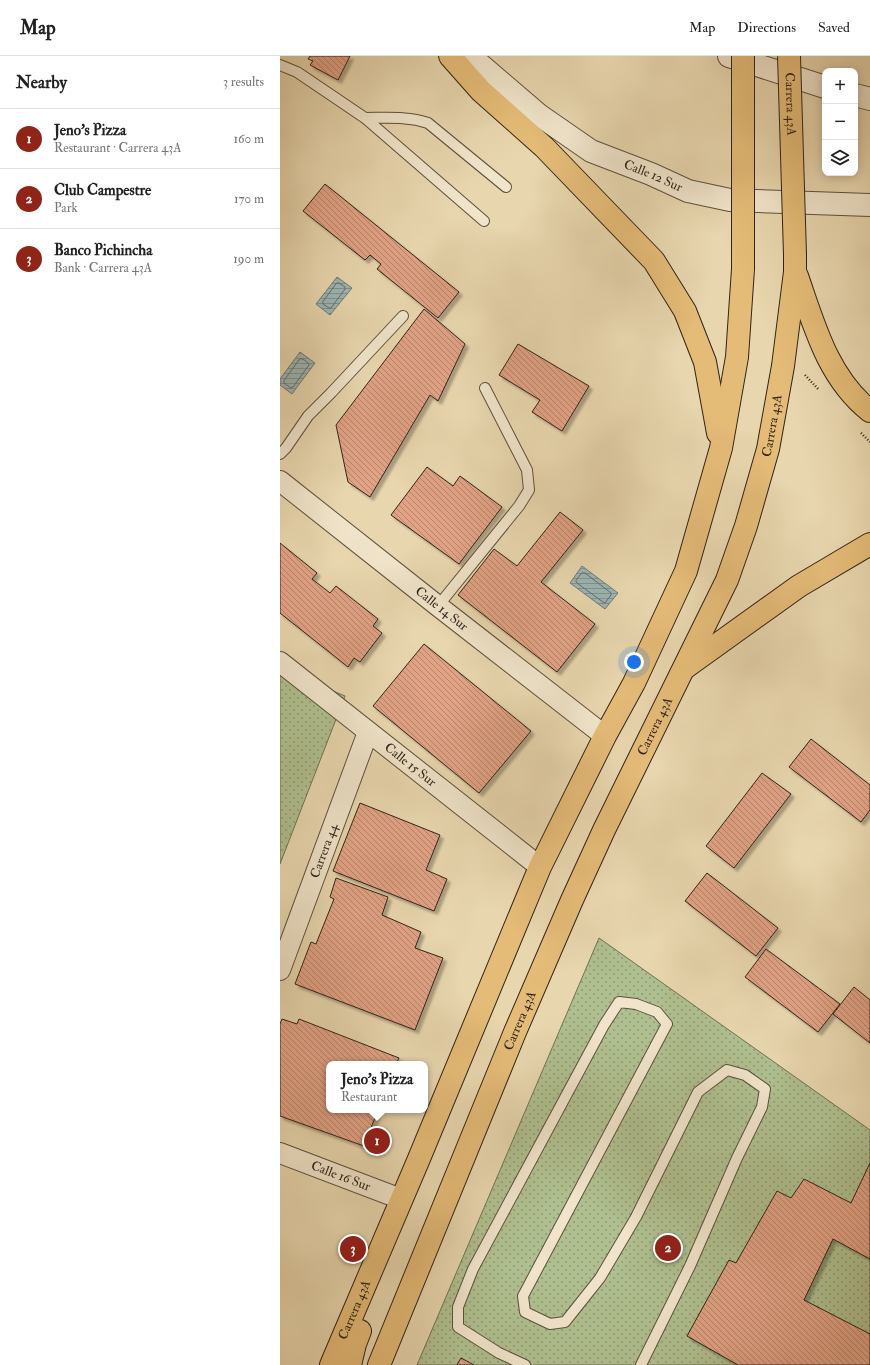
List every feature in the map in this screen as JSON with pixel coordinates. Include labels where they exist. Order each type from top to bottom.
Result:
[{"type":"main road","points":[[450,56],[481,91],[544,147],[654,261],[685,311],[705,362],[721,448]]},
{"type":"main road","name":"Carrera 43A","points":[[331,1365],[418,1161],[540,867],[605,736],[634,683],[686,571],[721,448],[737,357],[743,269],[743,56]]},
{"type":"main road","name":"Carrera 43A","points":[[379,1365],[518,1025],[572,900],[727,580],[750,512],[768,449],[783,366],[795,264],[789,56]]},
{"type":"main road","points":[[795,264],[819,340],[836,373],[850,393],[870,411]]},
{"type":"main road","points":[[683,669],[799,586],[870,544]]},
{"type":"main road","points":[[350,1365],[355,1344],[415,1195],[418,1161]]},
{"type":"street","name":"Calle 12 Sur","points":[[470,56],[539,115],[591,151],[651,174],[688,191],[730,200],[870,205]]},
{"type":"street","points":[[729,56],[822,86]]},
{"type":"street","points":[[858,95],[870,99]]},
{"type":"street","name":"Calle 14 Sur","points":[[280,481],[605,736]]},
{"type":"street","name":"Calle 15 Sur","points":[[280,662],[540,867]]},
{"type":"street","name":"Carrera 44","points":[[280,970],[368,732]]},
{"type":"street","name":"Calle 16 Sur","points":[[280,1153],[401,1199]]},
{"type":"lane","points":[[280,65],[297,72],[365,118],[484,221]]},
{"type":"lane","points":[[365,118],[409,118],[428,123],[506,186]]},
{"type":"lane","points":[[280,454],[286,448],[308,416],[403,316]]},
{"type":"lane","points":[[438,606],[519,506],[529,490],[527,470],[485,388]]},
{"type":"lane","points":[[525,1365],[499,1353],[458,1327],[458,1307],[473,1269],[604,1025],[620,1002],[636,1004],[657,1012],[667,1024],[523,1296],[525,1312],[550,1324],[565,1322],[600,1278],[636,1217],[698,1092],[727,1070],[745,1075],[765,1089],[762,1107],[737,1158],[690,1266],[640,1365]]},
{"type":"green space","points":[[280,669],[345,696],[280,864]]},
{"type":"green space","points":[[599,938],[870,1130],[870,1365],[417,1365]]},
{"type":"water","points":[[337,277],[352,288],[330,315],[316,304]]},
{"type":"water","points":[[300,352],[315,363],[292,394],[280,385],[280,379]]},
{"type":"water","points":[[582,566],[618,593],[605,609],[570,583]]},
{"type":"building","points":[[310,56],[350,56],[338,80],[310,65],[313,61],[308,59]]},
{"type":"building","points":[[325,184],[459,292],[438,318],[377,269],[381,264],[370,255],[365,260],[303,211]]},
{"type":"building","points":[[424,309],[465,344],[438,401],[430,395],[370,497],[348,482],[336,425]]},
{"type":"building","points":[[518,344],[589,386],[562,431],[532,412],[540,400],[499,375]]},
{"type":"building","points":[[427,467],[453,486],[460,476],[502,507],[459,564],[391,515]]},
{"type":"building","points":[[560,512],[583,530],[541,582],[595,624],[557,672],[458,595],[494,549],[517,566]]},
{"type":"building","points":[[280,543],[317,573],[312,579],[330,593],[336,586],[378,619],[373,626],[382,633],[360,662],[354,658],[348,667],[280,613]]},
{"type":"building","points":[[424,644],[531,731],[479,793],[373,706]]},
{"type":"building","points":[[811,739],[870,785],[870,810],[861,822],[789,767]]},
{"type":"building","points":[[762,773],[791,794],[734,868],[706,846]]},
{"type":"building","points":[[360,803],[440,835],[426,870],[447,879],[434,911],[333,871]]},
{"type":"building","points":[[707,873],[778,928],[756,956],[685,901]]},
{"type":"building","points":[[336,878],[388,897],[382,915],[421,932],[415,948],[443,958],[415,1030],[295,984],[311,942],[316,944],[334,899],[330,897]]},
{"type":"building","points":[[766,949],[840,1004],[818,1032],[745,977]]},
{"type":"building","points":[[854,987],[870,1000],[870,1043],[833,1014]]},
{"type":"building","points":[[282,1019],[297,1024],[299,1019],[399,1058],[398,1061],[326,1061],[326,1113],[377,1113],[364,1146],[280,1116],[280,1024]]},
{"type":"building","points":[[870,1163],[870,1259],[833,1239],[804,1300],[870,1334],[870,1365],[738,1365],[687,1336],[729,1260],[736,1263],[777,1191],[791,1198],[804,1179],[851,1203]]},
{"type":"building","points":[[461,1358],[474,1365],[457,1365]]},
{"type":"place","name":"Jeno's Pizza","points":[[377,1141]]},
{"type":"place","name":"Club Campestre","points":[[668,1248]]},
{"type":"place","name":"Banco Pichincha","points":[[353,1249]]}]
